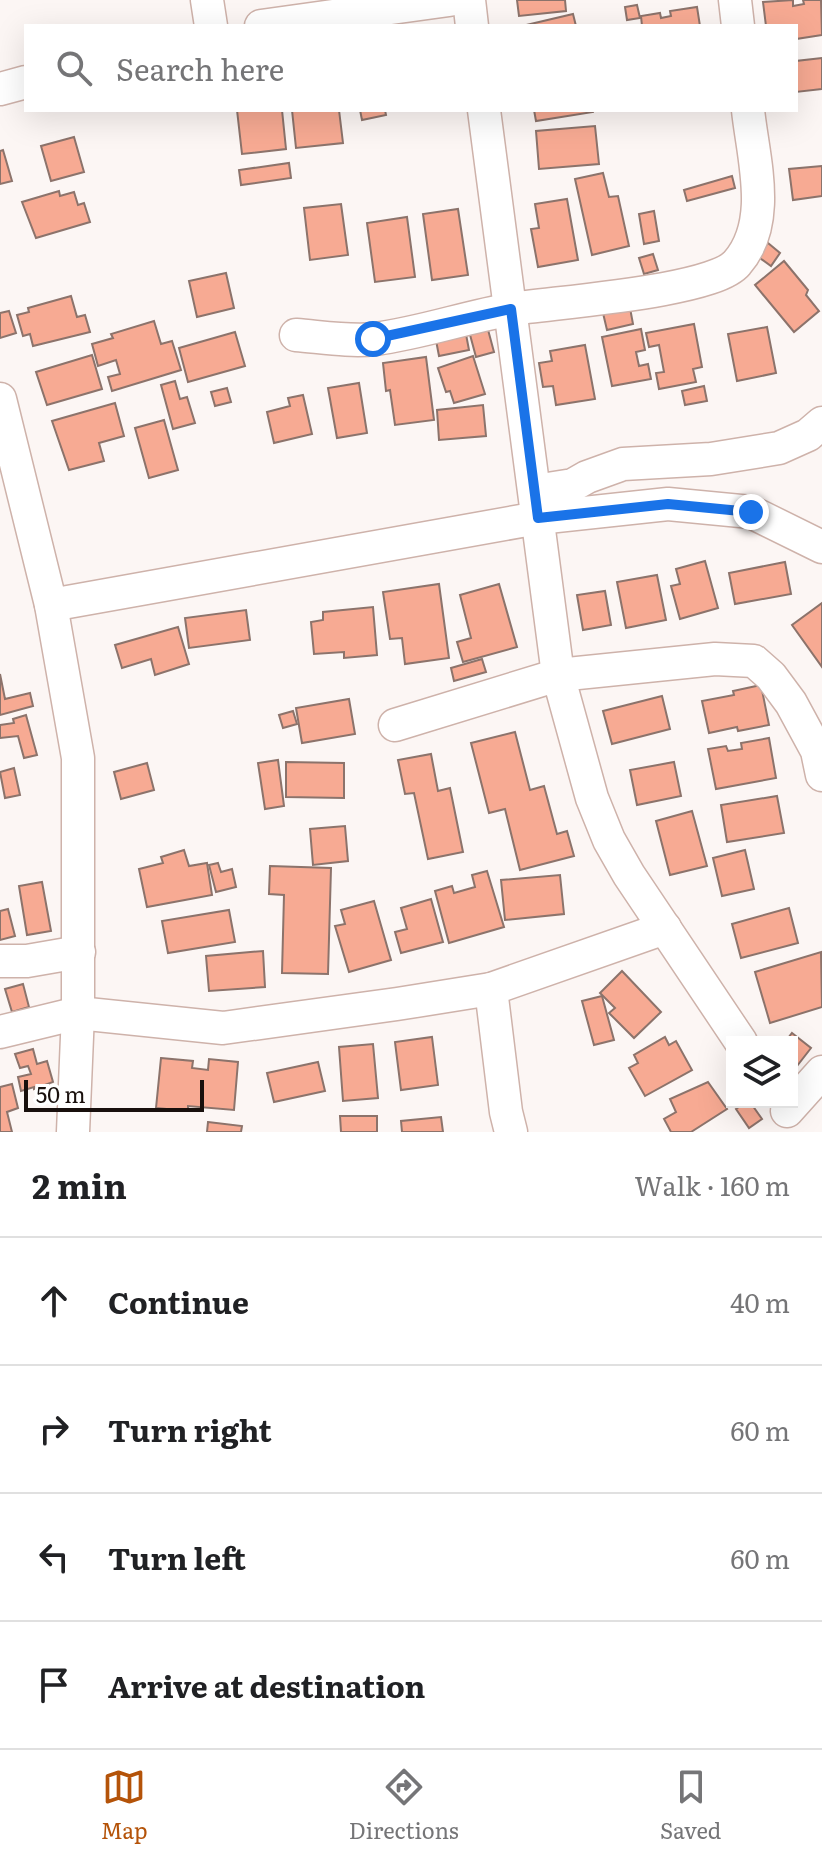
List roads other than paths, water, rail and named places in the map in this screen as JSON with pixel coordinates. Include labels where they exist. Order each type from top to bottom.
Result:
[{"type":"street","points":[[207,0],[211,24]]},
{"type":"street","points":[[275,24],[449,0]]},
{"type":"street","points":[[469,0],[472,24]]},
{"type":"street","points":[[735,0],[738,24]]},
{"type":"street","points":[[0,89],[24,83]]},
{"type":"street","points":[[484,112],[558,675],[592,798],[609,840],[737,1036]]},
{"type":"street","points":[[296,335],[373,339],[511,309],[670,289],[704,280],[736,266],[751,240],[758,214],[748,112]]},
{"type":"street","points":[[0,399],[51,605],[78,758],[79,952],[73,1132]]},
{"type":"street","points":[[536,504],[587,477],[623,464],[711,459],[779,448],[808,435],[822,423]]},
{"type":"street","points":[[51,605],[536,504],[668,504],[751,512],[822,547]]},
{"type":"street","points":[[395,725],[558,675],[715,659],[754,661],[771,676],[791,703],[817,751],[822,775]]},
{"type":"street","points":[[0,1032],[78,1013],[223,1028],[491,989],[665,928]]},
{"type":"street","points":[[0,961],[27,961],[79,952]]},
{"type":"street","points":[[491,989],[511,1132]]},
{"type":"street","points":[[789,1115],[822,1072]]}]
